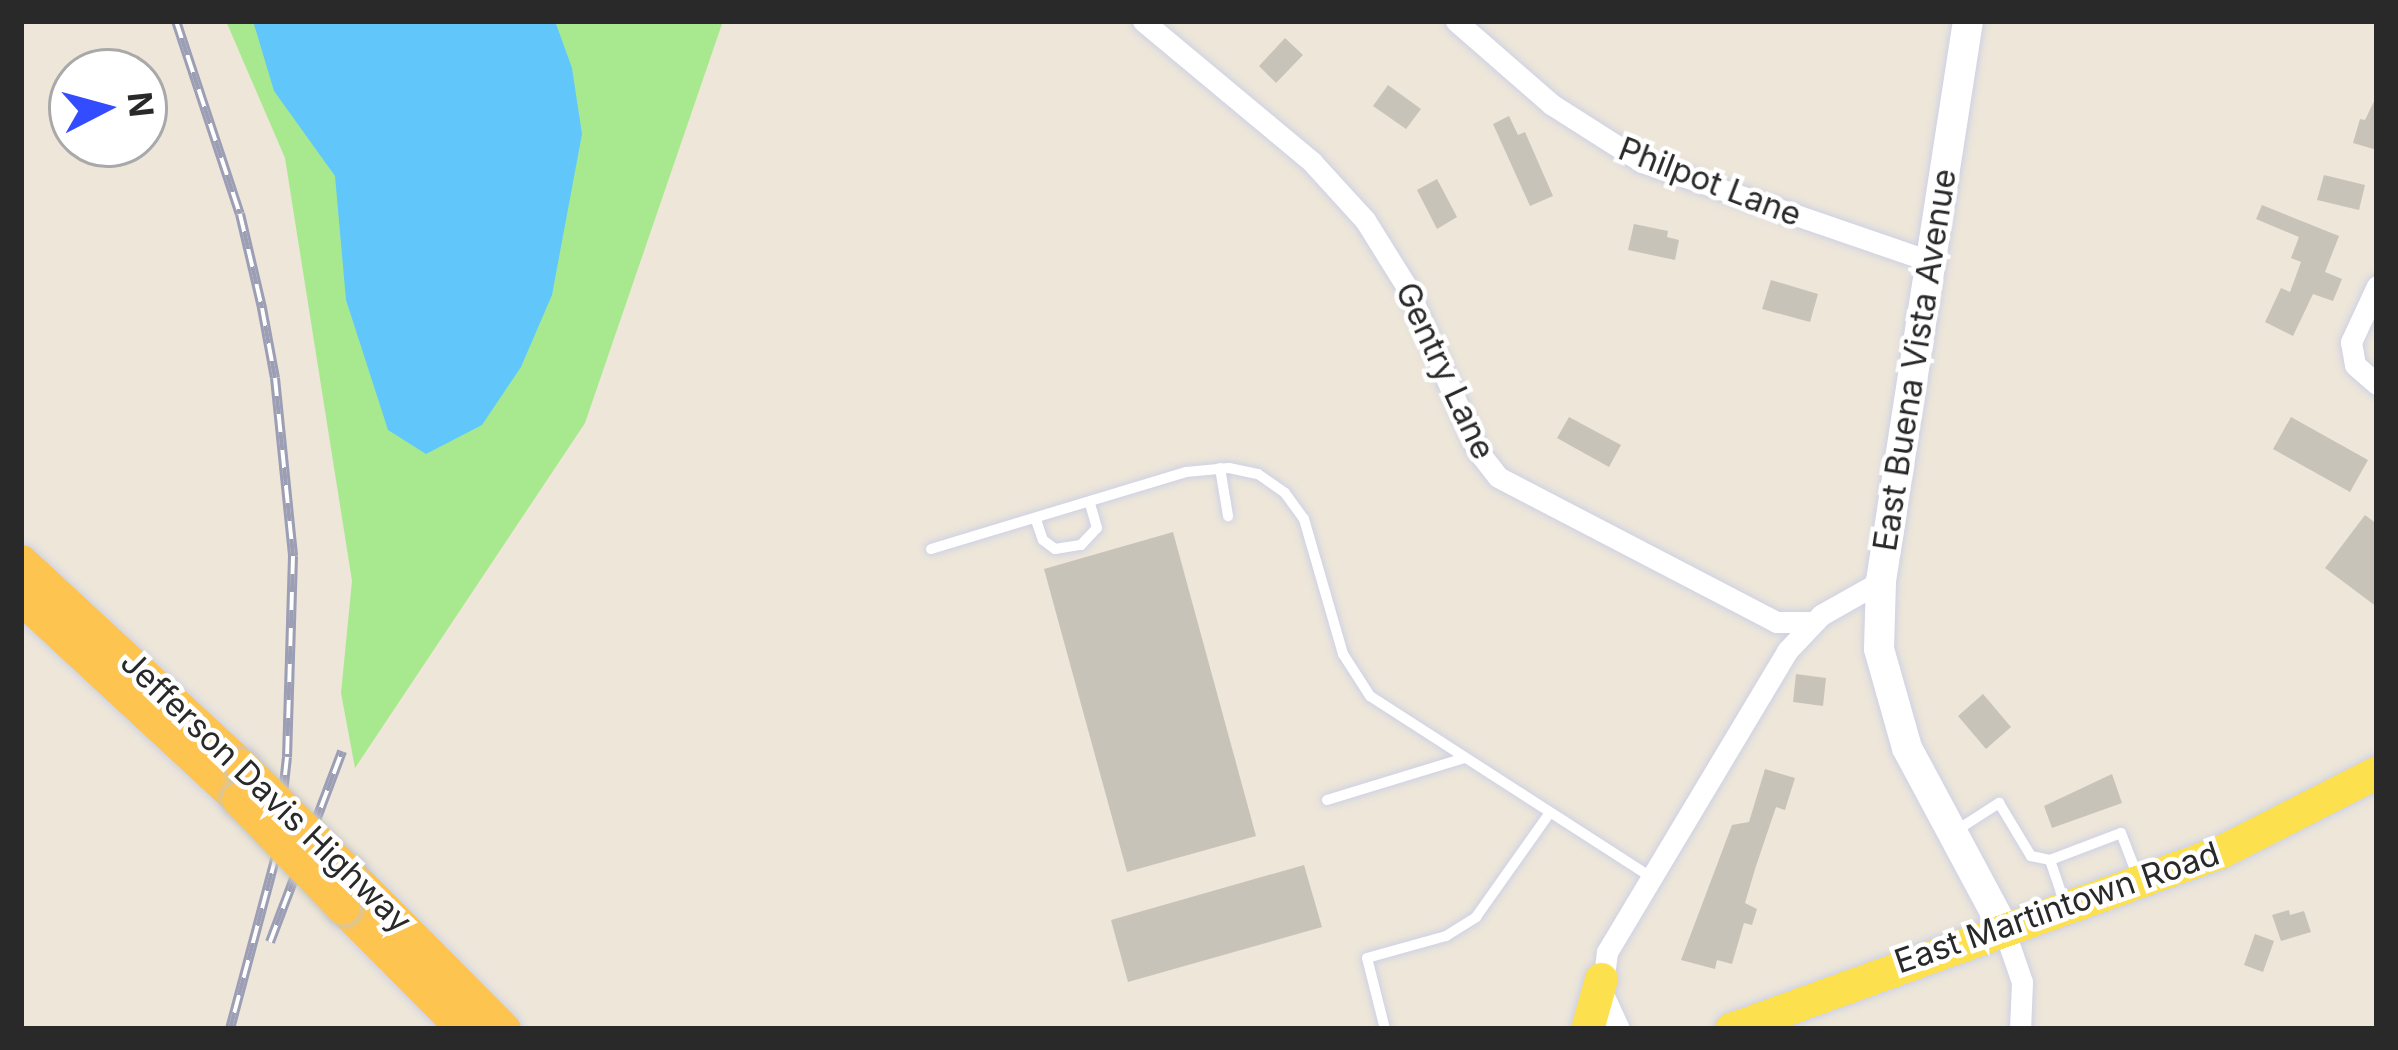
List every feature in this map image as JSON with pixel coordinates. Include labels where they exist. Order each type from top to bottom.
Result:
[{"type":"highway","name":"Jefferson Davis Highway","points":[[21,561],[158,682],[343,908],[464,1029]]},
{"type":"highway","name":"Jefferson Davis Highway","points":[[21,598],[349,873],[504,1029]]},
{"type":"highway","points":[[458,982],[517,1029]]},
{"type":"main road","name":"East Buena Vista Avenue","points":[[1881,580],[1968,21]]},
{"type":"main road","points":[[1881,580],[1879,649],[1894,718],[2003,927]]},
{"type":"main road","name":"East Martintown Road","points":[[1731,1029],[2220,852],[2377,772]]},
{"type":"main road","points":[[1586,1029],[1601,979]]},
{"type":"street","name":"Gentry Lane","points":[[1143,21],[1312,162],[1365,220],[1408,289],[1477,450],[1498,477],[1776,622],[1813,622]]},
{"type":"street","name":"Philpot Lane","points":[[1456,21],[1551,104],[1642,162],[1929,261]]},
{"type":"street","points":[[2377,286],[2351,342],[2354,365],[2377,384]]},
{"type":"street","name":"East Buena Vista Avenue","points":[[1601,979],[1607,952],[1773,672],[1813,622],[1841,600],[1881,580]]},
{"type":"street","points":[[2003,927],[2022,982],[2020,1029]]},
{"type":"street","points":[[1601,979],[1604,1002],[1619,1029]]},
{"type":"lane","points":[[1220,468],[1228,516]]},
{"type":"lane","points":[[932,549],[1186,472],[1250,470],[1286,493],[1310,535],[1342,654],[1359,684],[1383,707],[1652,878]]},
{"type":"lane","points":[[1036,520],[1043,539],[1055,549],[1081,545],[1096,528],[1090,503]]},
{"type":"lane","points":[[1327,800],[1464,758]]},
{"type":"lane","points":[[1952,834],[1999,803],[2031,856],[2050,860],[2120,832],[2139,880]]},
{"type":"lane","points":[[1384,1029],[1367,958],[1446,936],[1476,916],[1549,814]]},
{"type":"lane","points":[[2050,860],[2066,905]]},
{"type":"green space","points":[[226,21],[723,21],[585,423],[355,768],[341,693],[352,581],[285,158]]},
{"type":"water","points":[[253,21],[555,21],[572,68],[582,134],[552,295],[521,367],[482,425],[426,454],[388,430],[346,300],[335,176],[274,91]]},
{"type":"building","points":[[1285,38],[1303,55],[1276,83],[1259,66]]},
{"type":"building","points":[[1388,85],[1421,109],[1406,129],[1373,106]]},
{"type":"building","points":[[2377,95],[2377,150],[2353,143],[2360,119],[2365,120]]},
{"type":"building","points":[[1509,116],[1518,135],[1525,132],[1553,196],[1530,206],[1493,124]]},
{"type":"building","points":[[2324,175],[2365,185],[2359,210],[2317,200]]},
{"type":"building","points":[[1437,179],[1457,217],[1437,229],[1417,190]]},
{"type":"building","points":[[2262,205],[2339,236],[2325,272],[2342,279],[2333,301],[2313,294],[2293,336],[2265,322],[2281,288],[2290,292],[2301,262],[2291,258],[2299,237],[2256,219]]},
{"type":"building","points":[[1634,224],[1668,231],[1667,237],[1679,240],[1675,260],[1628,250]]},
{"type":"building","points":[[1771,280],[1818,294],[1810,322],[1762,309]]},
{"type":"building","points":[[1569,417],[1621,445],[1609,467],[1557,438]]},
{"type":"building","points":[[2291,417],[2368,460],[2350,492],[2273,449]]},
{"type":"building","points":[[2365,515],[2377,524],[2377,607],[2325,568]]},
{"type":"building","points":[[1173,532],[1256,836],[1127,872],[1044,569]]},
{"type":"building","points":[[1796,674],[1826,678],[1823,706],[1793,702]]},
{"type":"building","points":[[1983,694],[2011,727],[1986,749],[1958,716]]},
{"type":"building","points":[[1765,769],[1795,778],[1785,810],[1776,807],[1745,903],[1757,909],[1752,925],[1744,923],[1732,964],[1717,960],[1715,969],[1681,960],[1732,825],[1749,822]]},
{"type":"building","points":[[2112,774],[2122,803],[2052,828],[2044,806]]},
{"type":"building","points":[[1304,865],[1322,927],[1128,982],[1111,920]]},
{"type":"building","points":[[2289,910],[2290,915],[2304,911],[2311,932],[2281,941],[2272,915]]},
{"type":"building","points":[[2255,934],[2274,941],[2263,972],[2244,965]]},
{"type":"railway","points":[[176,21],[240,214],[262,308],[275,378],[293,556],[287,757],[276,856],[230,1029]]},
{"type":"railway","points":[[270,942],[342,751]]}]
